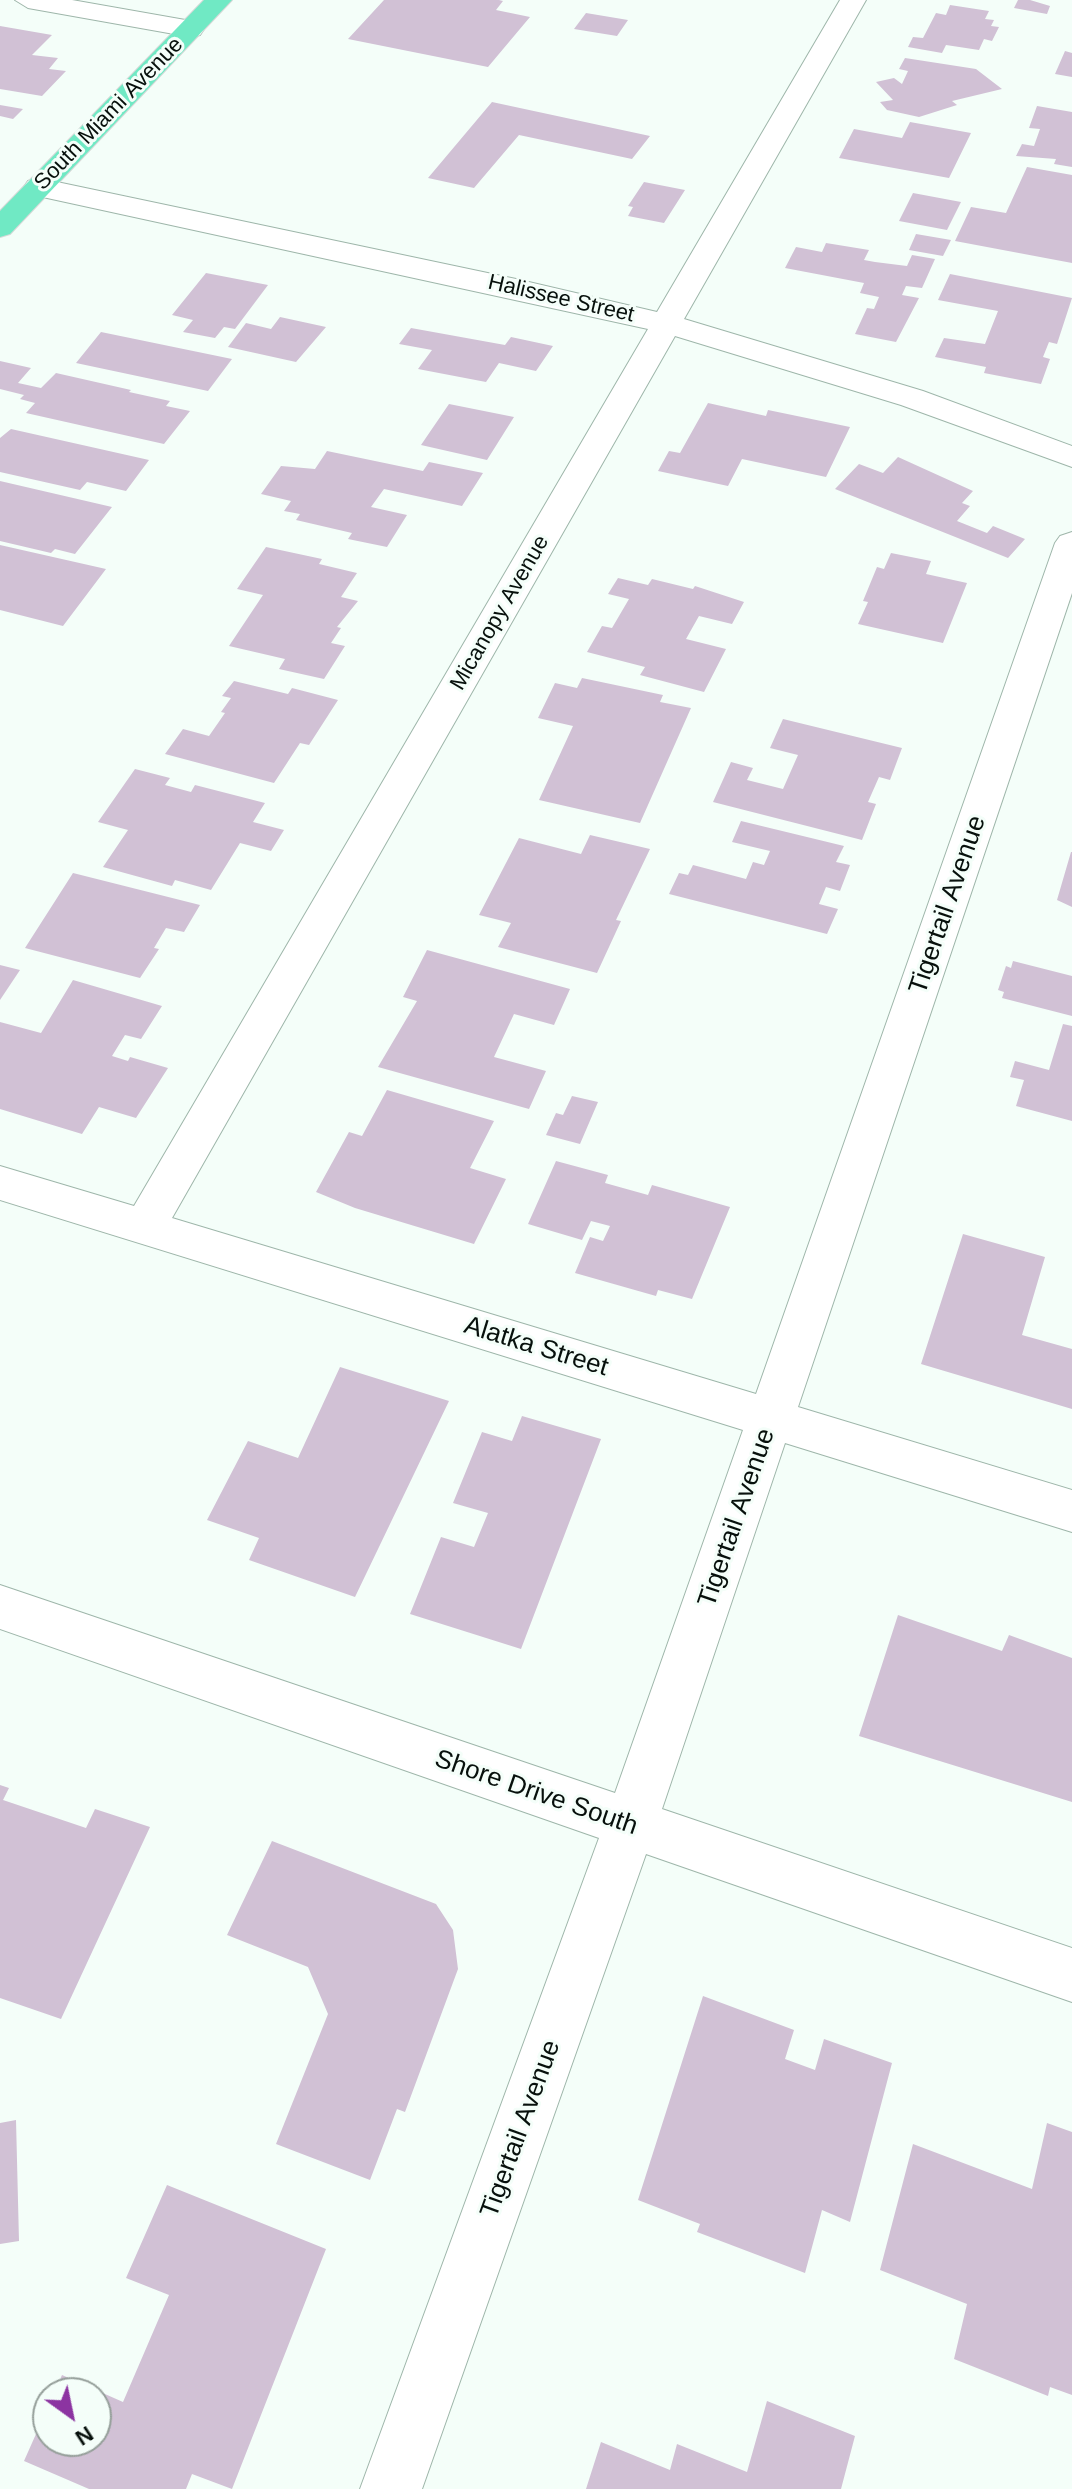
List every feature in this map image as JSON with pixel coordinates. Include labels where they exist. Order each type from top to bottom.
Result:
[{"type":"main road","name":"South Miami Avenue","points":[[0,228],[219,0]]},
{"type":"street","points":[[28,0],[191,29]]},
{"type":"street","name":"Micanopy Avenue","points":[[145,1226],[853,0]]},
{"type":"street","name":"Halissee Street","points":[[38,187],[516,288],[667,324],[912,398],[1072,457]]},
{"type":"street","name":"Tigertail Avenue","points":[[391,2489],[630,1826],[1072,543]]},
{"type":"street","name":"Alatka Street","points":[[0,1183],[1072,1511]]},
{"type":"street","name":"Shore Drive South","points":[[0,1607],[630,1826],[1072,1975]]},
{"type":"building","points":[[384,0],[499,0],[503,1],[496,10],[530,17],[488,67],[348,39]]},
{"type":"building","points":[[1018,0],[1050,6],[1047,14],[1014,8]]},
{"type":"building","points":[[950,5],[989,11],[985,19],[994,20],[991,26],[999,27],[992,41],[984,39],[979,50],[946,45],[942,53],[908,47],[913,37],[923,38],[936,13],[946,15]]},
{"type":"building","points":[[586,13],[628,20],[617,36],[574,29]]},
{"type":"building","points":[[0,26],[52,35],[32,55],[58,58],[49,69],[66,71],[42,96],[0,89]]},
{"type":"building","points":[[1065,51],[1072,53],[1072,77],[1055,74]]},
{"type":"building","points":[[905,58],[976,69],[1002,89],[952,101],[957,105],[919,117],[887,110],[880,102],[893,100],[876,82],[894,78],[902,84],[908,71],[899,69]]},
{"type":"building","points":[[492,102],[650,136],[632,159],[519,135],[474,188],[428,178]]},
{"type":"building","points":[[0,105],[23,109],[13,119],[0,116]]},
{"type":"building","points":[[1037,106],[1072,112],[1072,167],[1054,164],[1056,159],[1016,156],[1022,144],[1034,146],[1040,129],[1029,128]]},
{"type":"building","points":[[910,122],[971,133],[949,178],[839,158],[854,129],[902,138]]},
{"type":"building","points":[[1027,167],[1072,175],[1072,263],[955,241],[971,207],[1006,213]]},
{"type":"building","points":[[644,182],[685,190],[664,223],[628,216],[633,207],[628,206]]},
{"type":"building","points":[[913,193],[961,202],[947,230],[899,221]]},
{"type":"building","points":[[916,234],[951,240],[943,256],[909,250]]},
{"type":"building","points":[[826,243],[869,250],[864,260],[875,262],[907,266],[912,255],[935,259],[922,288],[906,286],[902,295],[919,298],[896,342],[855,334],[867,308],[874,309],[879,297],[860,293],[864,283],[785,268],[796,247],[822,252]]},
{"type":"building","points":[[206,273],[268,285],[235,329],[224,327],[215,338],[183,332],[193,320],[172,315]]},
{"type":"building","points":[[950,274],[1072,298],[1057,344],[1049,342],[1043,357],[1050,359],[1041,384],[984,373],[986,367],[935,357],[944,338],[985,344],[998,311],[938,300]]},
{"type":"building","points":[[280,317],[326,327],[296,362],[228,347],[246,323],[271,329]]},
{"type":"building","points":[[411,328],[505,345],[511,337],[553,346],[536,371],[499,363],[486,382],[418,369],[432,350],[399,344]]},
{"type":"building","points":[[101,332],[232,359],[208,391],[76,363]]},
{"type":"building","points":[[0,361],[31,368],[18,383],[41,388],[56,373],[170,401],[166,406],[190,411],[164,444],[26,413],[35,403],[20,399],[24,395],[0,389]]},
{"type":"building","points":[[708,403],[766,416],[768,410],[850,427],[826,477],[742,459],[728,486],[658,471],[669,451],[680,453]]},
{"type":"building","points":[[449,404],[514,417],[487,460],[421,445]]},
{"type":"building","points":[[11,429],[149,460],[126,491],[87,482],[80,490],[0,472],[0,438]]},
{"type":"building","points":[[327,451],[423,471],[429,462],[483,473],[462,506],[384,489],[371,507],[407,515],[387,547],[348,539],[352,533],[296,520],[300,514],[284,511],[291,501],[261,494],[281,466],[315,469]]},
{"type":"building","points":[[898,457],[973,491],[962,503],[970,506],[957,521],[987,533],[993,526],[1025,539],[1008,558],[835,489],[859,464],[883,473]]},
{"type":"building","points":[[0,481],[112,507],[75,554],[55,549],[51,553],[0,541]]},
{"type":"building","points":[[0,545],[106,569],[63,626],[0,610]]},
{"type":"building","points":[[266,547],[322,559],[319,564],[357,573],[341,597],[358,601],[337,627],[341,628],[331,643],[345,646],[324,679],[279,669],[285,659],[229,646],[263,595],[237,589]]},
{"type":"building","points":[[891,553],[931,561],[926,574],[967,583],[943,643],[858,624],[868,602],[863,601],[877,567],[884,569]]},
{"type":"building","points":[[618,578],[648,585],[652,579],[693,589],[695,586],[744,602],[732,624],[699,616],[686,639],[726,649],[704,692],[640,675],[645,667],[587,652],[602,626],[612,628],[629,599],[608,594]]},
{"type":"building","points":[[582,678],[663,695],[660,702],[691,708],[640,823],[539,800],[573,726],[538,718],[555,683],[577,688]]},
{"type":"building","points":[[234,681],[288,694],[292,688],[338,700],[309,745],[300,743],[274,783],[165,754],[183,729],[209,736],[225,713],[221,712],[231,698],[222,696]]},
{"type":"building","points":[[783,719],[902,748],[890,780],[879,777],[868,802],[876,804],[862,840],[713,802],[731,762],[753,768],[747,780],[783,789],[798,755],[770,748]]},
{"type":"building","points":[[135,769],[170,778],[165,785],[191,792],[195,785],[265,803],[253,822],[284,830],[271,851],[240,843],[211,890],[175,880],[172,886],[103,867],[128,830],[98,822]]},
{"type":"building","points":[[741,821],[844,846],[836,862],[850,865],[840,891],[826,887],[819,904],[838,909],[827,934],[669,894],[679,873],[688,875],[693,865],[746,879],[753,862],[764,865],[770,851],[732,842]]},
{"type":"building","points":[[590,835],[650,849],[616,920],[621,921],[597,973],[498,947],[511,923],[479,915],[519,838],[581,854]]},
{"type":"building","points":[[1072,852],[1072,907],[1057,900]]},
{"type":"building","points":[[73,873],[200,905],[184,932],[166,928],[154,948],[159,949],[140,978],[25,948]]},
{"type":"building","points":[[427,950],[570,989],[554,1025],[514,1014],[494,1057],[546,1071],[529,1109],[378,1067],[417,1001],[403,997]]},
{"type":"building","points":[[1013,961],[1072,976],[1072,1016],[1002,998],[1004,992],[998,990],[1006,966],[1011,968]]},
{"type":"building","points":[[0,965],[20,970],[0,1000]]},
{"type":"building","points":[[73,980],[162,1006],[141,1039],[125,1035],[112,1056],[128,1061],[130,1057],[168,1068],[136,1118],[99,1107],[82,1134],[0,1109],[0,1022],[41,1033]]},
{"type":"building","points":[[1063,1024],[1072,1026],[1072,1121],[1016,1106],[1024,1080],[1010,1077],[1015,1061],[1049,1070]]},
{"type":"building","points":[[387,1090],[494,1121],[470,1168],[506,1179],[474,1244],[355,1208],[316,1192],[349,1132],[362,1136]]},
{"type":"building","points":[[572,1096],[598,1102],[580,1144],[546,1135],[556,1113],[563,1115]]},
{"type":"building","points":[[556,1161],[608,1175],[605,1183],[648,1195],[652,1185],[730,1207],[692,1299],[658,1290],[656,1296],[575,1273],[590,1237],[603,1241],[610,1226],[591,1221],[582,1240],[528,1224]]},
{"type":"building","points":[[963,1234],[1045,1257],[1022,1335],[1072,1349],[1072,1409],[921,1364]]},
{"type":"building","points":[[340,1367],[449,1401],[355,1597],[249,1560],[259,1538],[207,1520],[248,1441],[298,1458]]},
{"type":"building","points":[[522,1416],[601,1439],[521,1649],[410,1614],[441,1537],[474,1547],[488,1513],[453,1503],[482,1432],[512,1441]]},
{"type":"building","points":[[898,1615],[1002,1651],[1009,1635],[1072,1658],[1072,1802],[859,1736]]},
{"type":"building","points":[[0,1785],[9,1788],[3,1800],[86,1828],[95,1809],[150,1827],[61,2019],[0,1998]]},
{"type":"building","points":[[272,1841],[436,1904],[453,1930],[458,1969],[405,2112],[397,2109],[370,2180],[276,2144],[328,2014],[308,1967],[227,1935]]},
{"type":"building","points":[[703,1996],[794,2030],[785,2059],[815,2070],[824,2039],[892,2063],[850,2222],[822,2210],[805,2273],[697,2232],[700,2224],[638,2200]]},
{"type":"building","points":[[16,2120],[19,2241],[0,2244],[0,2123]]},
{"type":"building","points":[[1047,2123],[1072,2132],[1072,2395],[1050,2387],[1048,2396],[954,2359],[967,2304],[880,2270],[913,2144],[1032,2189]]},
{"type":"building","points":[[167,2185],[326,2249],[232,2489],[192,2474],[186,2489],[89,2489],[24,2461],[32,2443],[32,2457],[112,2457],[112,2397],[123,2402],[169,2295],[126,2278]]},
{"type":"building","points":[[767,2401],[855,2436],[841,2489],[586,2489],[601,2442],[670,2470],[677,2444],[747,2472]]}]
